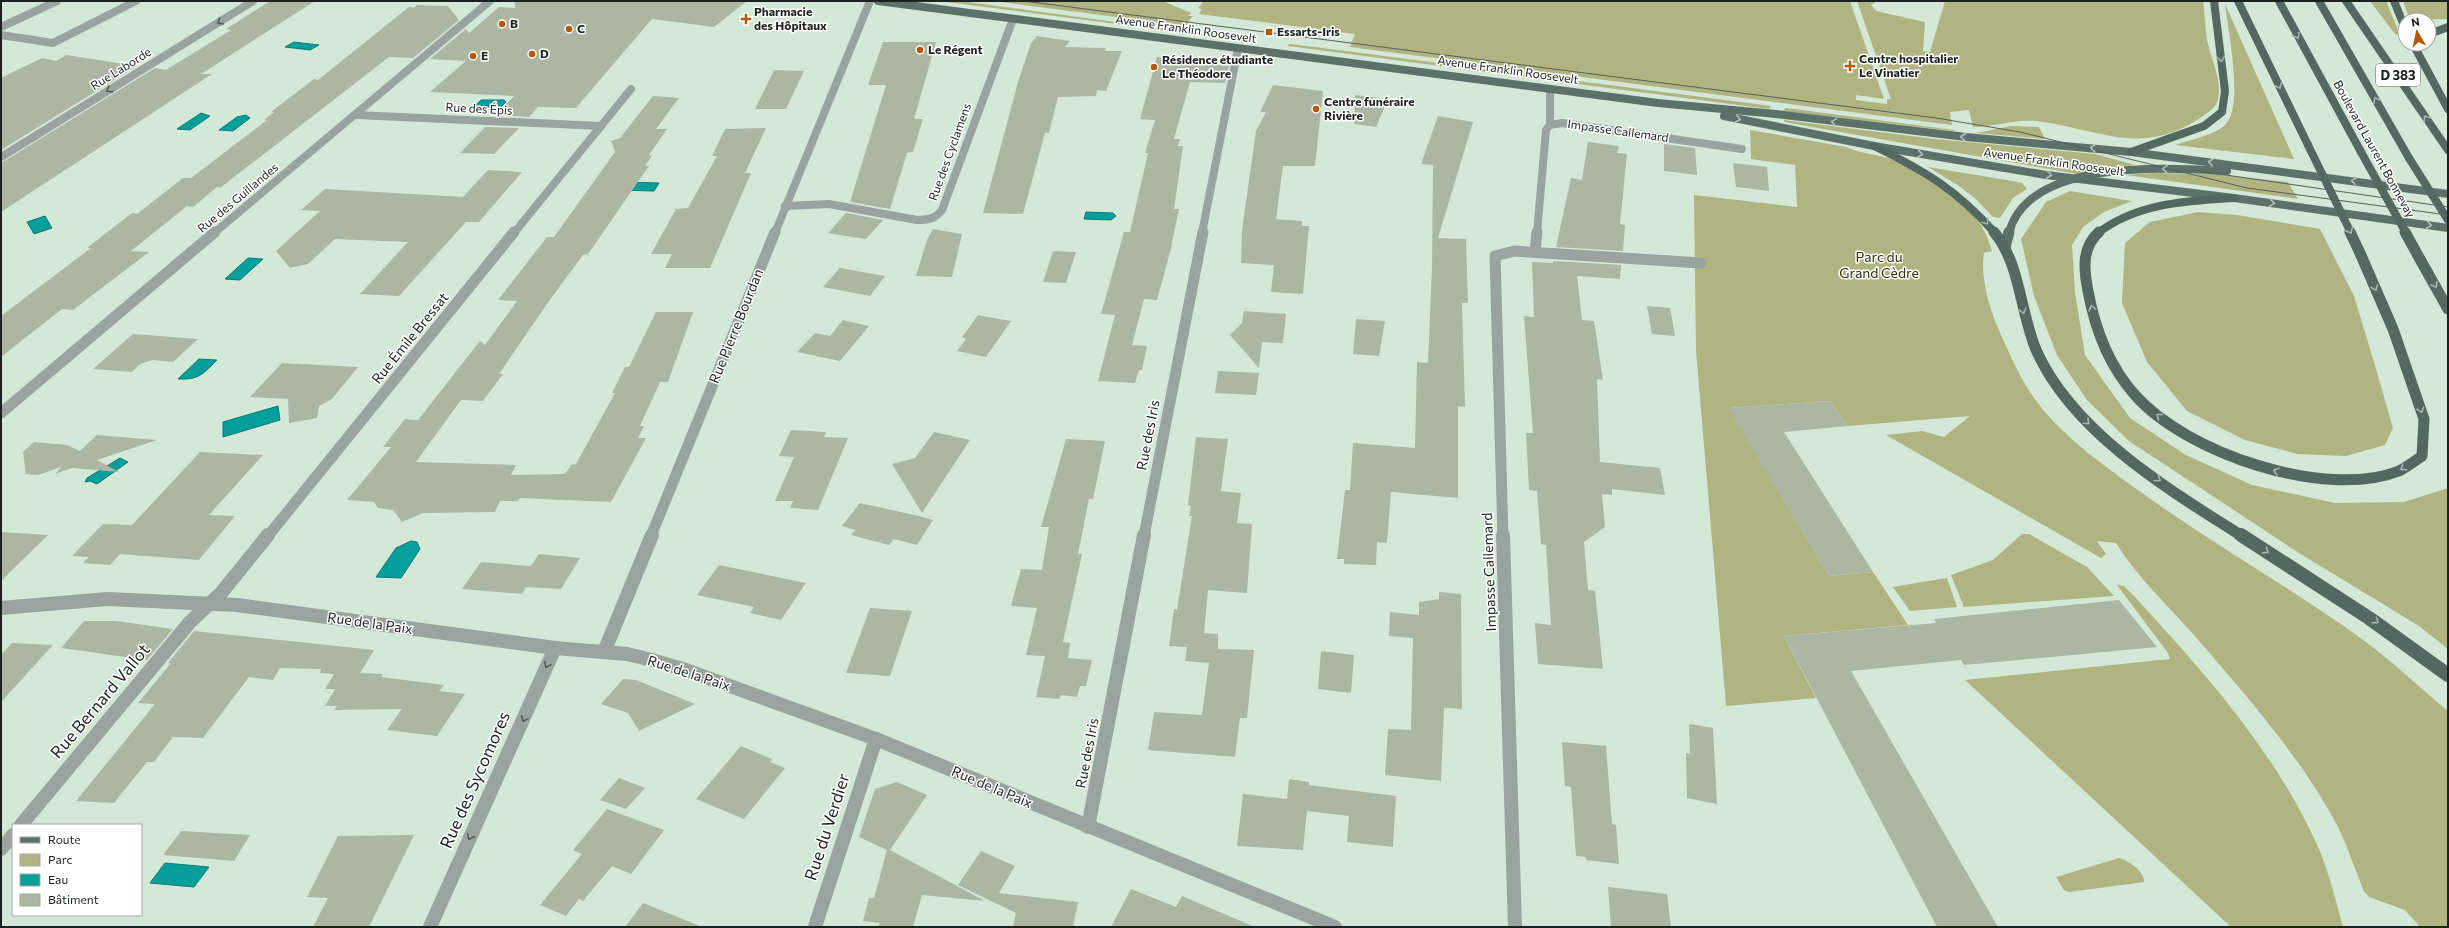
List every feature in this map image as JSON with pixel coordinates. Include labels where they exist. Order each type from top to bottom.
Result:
[{"type":"highway","points":[[2131,152],[2207,125],[2220,114],[2224,104],[2225,91],[2214,1]]},
{"type":"highway","points":[[2234,198],[2157,207],[2123,216],[2096,235],[2087,249],[2083,267],[2092,308],[2106,352],[2118,373],[2135,395],[2178,430],[2236,459],[2288,476],[2343,480],[2396,472],[2422,456],[2424,419],[2393,329],[2360,253],[2238,1]]},
{"type":"highway","name":"Boulevard Laurent Bonnevay","points":[[2279,1],[2448,309]]},
{"type":"highway","points":[[2319,1],[2409,158],[2448,220]]},
{"type":"highway","name":"D 383","points":[[2346,1],[2384,54],[2448,150]]},
{"type":"highway","points":[[2394,1],[2398,12]]},
{"type":"highway","points":[[2437,31],[2448,28]]},
{"type":"highway","points":[[2416,52],[2448,109]]},
{"type":"highway","points":[[2418,56],[2419,52]]},
{"type":"highway","points":[[1874,146],[1942,181],[1973,206],[2005,247],[2031,340],[2052,379],[2079,415],[2126,457],[2188,501],[2401,637],[2448,675]]},
{"type":"main road","name":"Avenue Franklin Roosevelt","points":[[878,1],[1658,104],[1776,114],[1950,136],[2131,152],[2448,194]]},
{"type":"main road","name":"Avenue Franklin Roosevelt","points":[[1658,104],[1874,146],[2074,179],[2234,198],[2448,228]]},
{"type":"main road","points":[[2005,247],[2016,214],[2034,197],[2074,179],[2104,174],[2162,168],[2316,176]]},
{"type":"street","points":[[1,27],[56,1]]},
{"type":"street","points":[[1,35],[53,43],[136,1]]},
{"type":"street","name":"Rue Laborde","points":[[1,157],[253,1]]},
{"type":"street","name":"Rue des Guillandes","points":[[1,413],[490,1]]},
{"type":"street","name":"Rue Pierre Bourdan","points":[[604,652],[870,1]]},
{"type":"street","name":"Rue des Cyclamens","points":[[785,206],[829,204],[917,220],[931,220],[938,216],[942,210],[1012,19]]},
{"type":"street","name":"Rue des Iris","points":[[1088,828],[1238,49]]},
{"type":"street","name":"Rue Émile Bressat","points":[[210,604],[226,588],[630,89]]},
{"type":"street","name":"Rue des Épis","points":[[356,115],[601,126]]},
{"type":"street","name":"Impasse Callemard","points":[[1535,252],[1546,130],[1550,125],[1562,123],[1742,149]]},
{"type":"street","name":"Impasse Callemard","points":[[1515,927],[1495,256],[1514,251],[1701,263]]},
{"type":"street","name":"Rue de la Paix","points":[[1,608],[107,599],[210,604],[555,648],[604,652],[648,659],[686,670],[876,739],[1088,828],[1335,927]]},
{"type":"street","name":"Rue Bernard Vallot","points":[[22,824],[190,622],[210,604]]},
{"type":"street","name":"Rue des Sycomores","points":[[430,927],[555,648]]},
{"type":"street","name":"Rue du Verdier","points":[[815,927],[876,739]]},
{"type":"street","points":[[1,849],[12,836]]},
{"type":"lane","points":[[1550,89],[1550,125]]},
{"type":"green space","points":[[939,1],[960,1],[1211,35],[1210,36]]},
{"type":"green space","points":[[993,1],[1163,1],[1191,13],[1188,16],[1193,16],[1185,26]]},
{"type":"green space","name":"Centre hospitalier Le Vinatier","points":[[1204,1],[1850,1],[1884,99],[1856,95],[1856,100],[1887,104],[1887,99],[1891,99],[1857,1],[1877,1],[1871,5],[1876,11],[1925,22],[1923,51],[1930,52],[1945,1],[2203,1],[2207,40],[2219,84],[2219,91],[2217,102],[2206,114],[2176,131],[2156,137],[2117,137],[2058,124],[2036,121],[2020,121],[1973,127],[1969,110],[1950,112],[1952,125],[1350,47],[1355,34],[1199,14],[1202,9],[1198,8]]},
{"type":"green space","points":[[2370,1],[2386,1],[2397,28],[2397,34],[2395,34]]},
{"type":"green space","points":[[2403,1],[2448,1],[2448,19],[2437,19],[2437,12],[2407,12]]},
{"type":"green space","points":[[2225,4],[2294,159],[2175,145],[2219,129],[2224,126],[2230,117],[2233,104],[2234,69]]},
{"type":"green space","points":[[1289,44],[1771,106],[1769,109],[1288,46]]},
{"type":"green space","points":[[1786,108],[1954,130],[1954,131],[1783,111]]},
{"type":"green space","points":[[1784,120],[1935,139],[2095,154],[2135,165],[2077,174],[1784,122]]},
{"type":"green space","points":[[2011,126],[2039,127],[2045,139],[1976,133]]},
{"type":"green space","name":"Parc du Grand Cèdre","points":[[1750,130],[1846,147],[1893,160],[1929,179],[1965,206],[1981,225],[1992,251],[1984,253],[1983,274],[1987,295],[2001,335],[2024,383],[2034,398],[2056,424],[2081,447],[2163,508],[2306,600],[2373,647],[2448,711],[2448,927],[2420,927],[2405,910],[2369,897],[2364,891],[2345,842],[2325,803],[2292,755],[2237,685],[2156,594],[2125,557],[2116,543],[2097,541],[2106,554],[2101,558],[1886,435],[1922,431],[1944,437],[1970,416],[1848,426],[1830,401],[1729,408],[1829,576],[1873,572],[1908,625],[1784,636],[1816,698],[1726,706],[1696,350],[1694,195],[1797,207],[1795,165],[1751,159]]},
{"type":"green space","points":[[1928,167],[2022,183],[2027,189],[2013,198],[2000,218],[1993,217],[1976,199],[1959,186]]},
{"type":"green space","points":[[2152,173],[2214,174],[2288,182],[2298,199],[2126,175]]},
{"type":"green space","points":[[2070,191],[2132,201],[2104,212],[2083,227],[2072,245],[2075,292],[2085,355],[2130,418],[2186,455],[2252,485],[2335,503],[2404,502],[2448,488],[2448,649],[2419,626],[2299,553],[2129,441],[2087,400],[2057,355],[2034,296],[2021,239],[2046,202]]},
{"type":"green space","points":[[2198,212],[2237,215],[2320,229],[2354,296],[2374,362],[2393,428],[2385,445],[2346,456],[2297,454],[2245,440],[2187,411],[2147,362],[2122,303],[2125,243],[2150,222]]},
{"type":"green space","points":[[2022,534],[2029,534],[2087,567],[2114,596],[1964,607],[1951,575],[1993,560]]},
{"type":"green space","points":[[1947,578],[1957,607],[1910,611],[1893,587]]},
{"type":"green space","points":[[2117,585],[2124,586],[2186,653],[2212,683],[2260,746],[2302,814],[2319,849],[2329,877],[2343,927],[2231,927],[1965,680],[2170,659],[2168,653]]},
{"type":"green space","points":[[2119,858],[2127,861],[2135,867],[2142,874],[2144,882],[2069,892],[2064,890],[2056,877]]},
{"type":"water","points":[[294,42],[319,45],[310,50],[285,47]]},
{"type":"water","points":[[481,100],[504,100],[506,102],[501,107],[475,106]]},
{"type":"water","points":[[201,113],[210,116],[190,130],[177,129]]},
{"type":"water","points":[[246,115],[250,118],[233,131],[219,130],[237,117]]},
{"type":"water","points":[[623,182],[659,183],[654,191],[617,190]]},
{"type":"water","points":[[1086,212],[1113,213],[1116,216],[1111,220],[1084,219]]},
{"type":"water","points":[[45,216],[52,228],[34,234],[27,222]]},
{"type":"water","points":[[248,258],[263,259],[240,280],[225,279]]},
{"type":"water","points":[[199,359],[217,360],[208,369],[196,377],[178,379]]},
{"type":"water","points":[[278,406],[280,420],[223,437],[223,422]]},
{"type":"water","points":[[120,458],[128,462],[97,484],[90,481],[85,482],[87,478]]},
{"type":"water","points":[[411,541],[417,542],[420,549],[401,578],[376,577],[396,548]]},
{"type":"water","points":[[165,863],[209,867],[194,887],[150,883]]},
{"type":"building","points":[[270,1],[315,1],[201,74],[212,74],[1,212],[1,163],[155,68],[166,70],[231,30],[226,29]]},
{"type":"building","points":[[515,1],[747,1],[714,27],[652,19],[576,108],[538,107],[529,117],[495,115],[514,96],[430,92],[466,61],[430,59],[466,29],[469,33],[499,7],[515,8]]},
{"type":"building","points":[[417,5],[448,6],[459,20],[413,58],[389,57],[220,188],[217,187],[193,207],[187,206],[131,251],[149,252],[73,310],[62,309],[1,357],[1,316],[91,248],[87,248],[132,213],[137,214],[183,178],[191,178],[267,120],[264,120],[274,112],[271,112],[314,79],[318,80],[409,7],[414,8]]},
{"type":"building","points":[[1037,36],[1070,41],[1065,47],[1106,48],[1105,51],[1122,51],[1106,91],[1097,90],[1096,96],[1058,97],[1049,133],[1045,133],[1023,214],[983,213],[1018,82],[1031,43]]},
{"type":"building","points":[[883,42],[936,42],[914,119],[923,119],[913,152],[907,153],[890,209],[850,202],[886,85],[868,85]]},
{"type":"building","points":[[66,55],[137,66],[1,150],[1,78],[42,58],[56,61]]},
{"type":"building","points":[[1157,57],[1229,66],[1225,83],[1190,82],[1174,139],[1180,139],[1178,146],[1183,146],[1174,209],[1179,209],[1170,252],[1157,300],[1144,299],[1132,345],[1147,346],[1142,370],[1139,370],[1135,383],[1098,381],[1115,315],[1101,314],[1124,232],[1130,232],[1148,153],[1145,153],[1155,120],[1140,119]]},
{"type":"building","points":[[774,70],[804,71],[786,109],[755,109]]},
{"type":"building","points":[[1273,85],[1323,91],[1315,166],[1283,166],[1276,219],[1302,221],[1302,226],[1309,226],[1303,294],[1271,292],[1274,265],[1241,263],[1242,230],[1256,131],[1266,112],[1260,112]]},
{"type":"building","points":[[1355,95],[1388,99],[1376,127],[1354,124]]},
{"type":"building","points":[[653,96],[679,98],[656,129],[667,129],[649,155],[652,156],[645,166],[649,166],[588,254],[583,255],[549,301],[499,374],[503,374],[483,401],[461,400],[416,462],[516,465],[511,475],[565,474],[571,465],[576,464],[615,393],[612,393],[625,367],[629,367],[656,312],[693,312],[668,382],[660,382],[640,426],[644,426],[638,438],[646,438],[611,502],[520,498],[518,501],[500,501],[495,512],[423,513],[402,522],[393,510],[378,508],[374,502],[347,500],[391,447],[383,447],[405,419],[418,420],[480,341],[485,345],[517,301],[498,300],[547,237],[554,237],[615,152],[611,141],[620,138]]},
{"type":"building","points":[[1438,116],[1473,122],[1438,238],[1466,239],[1468,303],[1462,303],[1465,407],[1458,406],[1458,498],[1391,492],[1387,543],[1377,542],[1376,565],[1344,564],[1344,559],[1337,559],[1345,490],[1350,490],[1353,443],[1415,448],[1417,362],[1428,363],[1432,267],[1433,165],[1421,164]]},
{"type":"building","points":[[485,127],[519,128],[494,154],[460,153]]},
{"type":"building","points":[[766,128],[745,173],[751,173],[710,268],[665,268],[672,254],[651,254],[676,209],[688,208],[717,156],[712,156],[725,129]]},
{"type":"building","points":[[1588,142],[1619,146],[1617,153],[1627,154],[1620,224],[1625,225],[1623,251],[1556,247],[1571,178],[1582,180]]},
{"type":"building","points":[[1664,144],[1695,148],[1697,175],[1664,171]]},
{"type":"building","points":[[1733,163],[1767,167],[1769,191],[1736,187]]},
{"type":"building","points":[[488,170],[522,172],[479,222],[466,222],[399,296],[360,294],[408,242],[335,239],[308,264],[290,268],[276,251],[320,211],[301,210],[325,189],[463,197]]},
{"type":"building","points":[[846,213],[883,220],[866,239],[828,233]]},
{"type":"building","points":[[933,229],[962,234],[952,277],[916,276],[927,240]]},
{"type":"building","points":[[1053,251],[1076,252],[1066,283],[1043,282]]},
{"type":"building","points":[[1553,261],[1621,265],[1620,279],[1577,276],[1582,320],[1594,321],[1603,380],[1597,379],[1600,462],[1660,468],[1665,495],[1612,489],[1612,495],[1602,494],[1605,527],[1584,542],[1588,590],[1595,591],[1603,669],[1538,664],[1535,623],[1551,625],[1546,545],[1541,544],[1537,491],[1529,490],[1526,433],[1533,433],[1524,316],[1534,317],[1532,262],[1553,263]]},
{"type":"building","points":[[840,268],[885,276],[870,296],[823,287]]},
{"type":"building","points":[[1647,306],[1670,308],[1675,336],[1652,334]]},
{"type":"building","points":[[1244,311],[1286,314],[1283,343],[1262,342],[1259,368],[1230,335],[1242,323]]},
{"type":"building","points":[[978,315],[1011,321],[986,357],[957,351],[966,339],[962,337]]},
{"type":"building","points":[[1356,319],[1385,321],[1379,356],[1353,354]]},
{"type":"building","points":[[843,320],[869,326],[840,361],[797,352],[815,333],[830,336]]},
{"type":"building","points":[[133,334],[198,339],[173,362],[152,360],[140,364],[132,372],[93,369]]},
{"type":"building","points":[[282,363],[358,367],[332,399],[319,406],[317,418],[289,423],[288,399],[250,397]]},
{"type":"building","points":[[1218,371],[1259,373],[1256,395],[1215,393]]},
{"type":"building","points":[[1830,401],[1848,426],[1784,432],[1873,572],[1829,576],[1728,408]]},
{"type":"building","points":[[791,430],[826,432],[824,437],[848,438],[818,510],[790,508],[793,501],[775,501],[794,457],[779,456]]},
{"type":"building","points":[[934,432],[970,440],[922,513],[892,464],[915,458]]},
{"type":"building","points":[[97,435],[157,440],[97,460],[119,472],[72,468],[55,474],[61,467],[38,475],[26,474],[23,452],[34,442],[67,445],[80,451]]},
{"type":"building","points":[[1196,437],[1228,439],[1221,491],[1241,493],[1237,523],[1252,524],[1247,593],[1208,590],[1204,633],[1218,634],[1218,649],[1254,650],[1247,718],[1240,718],[1235,757],[1148,750],[1154,712],[1202,715],[1209,663],[1185,661],[1187,647],[1169,646],[1174,609],[1177,610],[1192,516],[1189,516],[1191,506],[1188,505]]},
{"type":"building","points":[[1066,439],[1105,441],[1093,499],[1089,499],[1078,554],[1082,554],[1063,642],[1070,643],[1068,658],[1092,660],[1086,686],[1080,686],[1077,697],[1061,695],[1059,699],[1036,697],[1045,656],[1026,655],[1037,608],[1011,606],[1021,569],[1042,570],[1049,527],[1041,527]]},
{"type":"building","points":[[200,452],[263,455],[209,515],[235,516],[199,560],[120,554],[110,565],[83,563],[89,557],[72,556],[103,524],[132,525]]},
{"type":"building","points":[[860,503],[933,520],[917,545],[894,539],[889,545],[851,535],[855,530],[842,526]]},
{"type":"building","points":[[1,532],[48,535],[1,581]]},
{"type":"building","points":[[539,554],[580,558],[561,589],[526,587],[522,594],[462,589],[481,562],[531,566]]},
{"type":"building","points":[[719,565],[806,583],[781,620],[750,613],[754,607],[697,595]]},
{"type":"building","points":[[1439,592],[1461,594],[1462,709],[1444,708],[1441,781],[1385,775],[1388,729],[1411,730],[1413,638],[1389,636],[1390,612],[1419,615],[1419,602],[1439,599]]},
{"type":"building","points":[[2119,600],[2157,647],[1964,665],[1961,660],[1851,671],[1998,927],[1937,927],[1784,636],[1936,623],[1934,619]]},
{"type":"building","points":[[870,608],[912,611],[890,676],[846,673]]},
{"type":"building","points":[[84,621],[116,621],[173,629],[147,660],[61,648]]},
{"type":"building","points":[[194,631],[374,650],[360,673],[383,674],[381,677],[444,685],[439,691],[465,694],[437,736],[387,730],[402,709],[334,710],[337,706],[325,706],[335,689],[325,689],[334,674],[320,673],[321,669],[280,668],[273,680],[249,677],[203,738],[173,737],[154,762],[147,762],[114,803],[76,801],[155,704],[138,703],[171,663],[168,663]]},
{"type":"building","points":[[12,643],[53,645],[1,702],[1,655]]},
{"type":"building","points":[[1321,651],[1354,655],[1351,693],[1318,689]]},
{"type":"building","points":[[623,679],[636,680],[695,704],[639,731],[628,713],[601,704]]},
{"type":"building","points":[[1689,724],[1713,728],[1717,804],[1687,798],[1686,753],[1690,754]]},
{"type":"building","points":[[1562,742],[1606,746],[1612,824],[1616,825],[1619,864],[1586,860],[1586,857],[1576,856],[1571,787],[1565,786]]},
{"type":"building","points":[[741,746],[772,759],[770,762],[785,768],[744,819],[696,799]]},
{"type":"building","points":[[619,778],[645,788],[626,809],[600,800]]},
{"type":"building","points":[[1289,779],[1309,782],[1309,785],[1396,796],[1393,847],[1347,842],[1349,816],[1307,811],[1303,850],[1237,846],[1243,794],[1287,799]]},
{"type":"building","points":[[897,782],[927,795],[890,850],[985,901],[922,895],[913,927],[878,927],[880,923],[863,921],[869,898],[874,898],[887,850],[859,837],[875,789]]},
{"type":"building","points":[[607,809],[664,830],[631,874],[612,866],[583,901],[579,899],[566,916],[540,905],[582,854],[573,850]]},
{"type":"building","points":[[181,831],[250,835],[234,861],[163,855]]},
{"type":"building","points":[[414,835],[369,927],[313,927],[328,898],[307,897],[338,836]]},
{"type":"building","points":[[981,851],[1015,866],[999,893],[1078,902],[1073,927],[1013,927],[1016,913],[958,885]]},
{"type":"building","points":[[1608,887],[1667,894],[1671,927],[1611,927]]},
{"type":"building","points":[[1131,889],[1176,907],[1182,896],[1255,927],[1111,927]]},
{"type":"building","points":[[643,903],[700,926],[700,927],[625,927]]},
{"type":"tram line","points":[[1023,1],[1936,118],[2020,132],[2247,188],[2448,215]]},
{"type":"tram line","points":[[2191,170],[2448,207]]},
{"type":"place","name":"Pharmacie des Hôpitaux","points":[[746,19]]},
{"type":"place","name":"B","points":[[502,24]]},
{"type":"place","name":"C","points":[[569,29]]},
{"type":"place","name":"Essarts-Iris","points":[[1269,32]]},
{"type":"place","name":"Le Régent","points":[[920,50]]},
{"type":"place","name":"D","points":[[532,54]]},
{"type":"place","name":"E","points":[[473,56]]},
{"type":"place","name":"Centre hospitalier Le Vinatier","points":[[1850,66]]},
{"type":"place","name":"Résidence étudiante Le Théodore","points":[[1154,67]]},
{"type":"place","name":"Centre funéraire Rivière","points":[[1316,109]]}]
